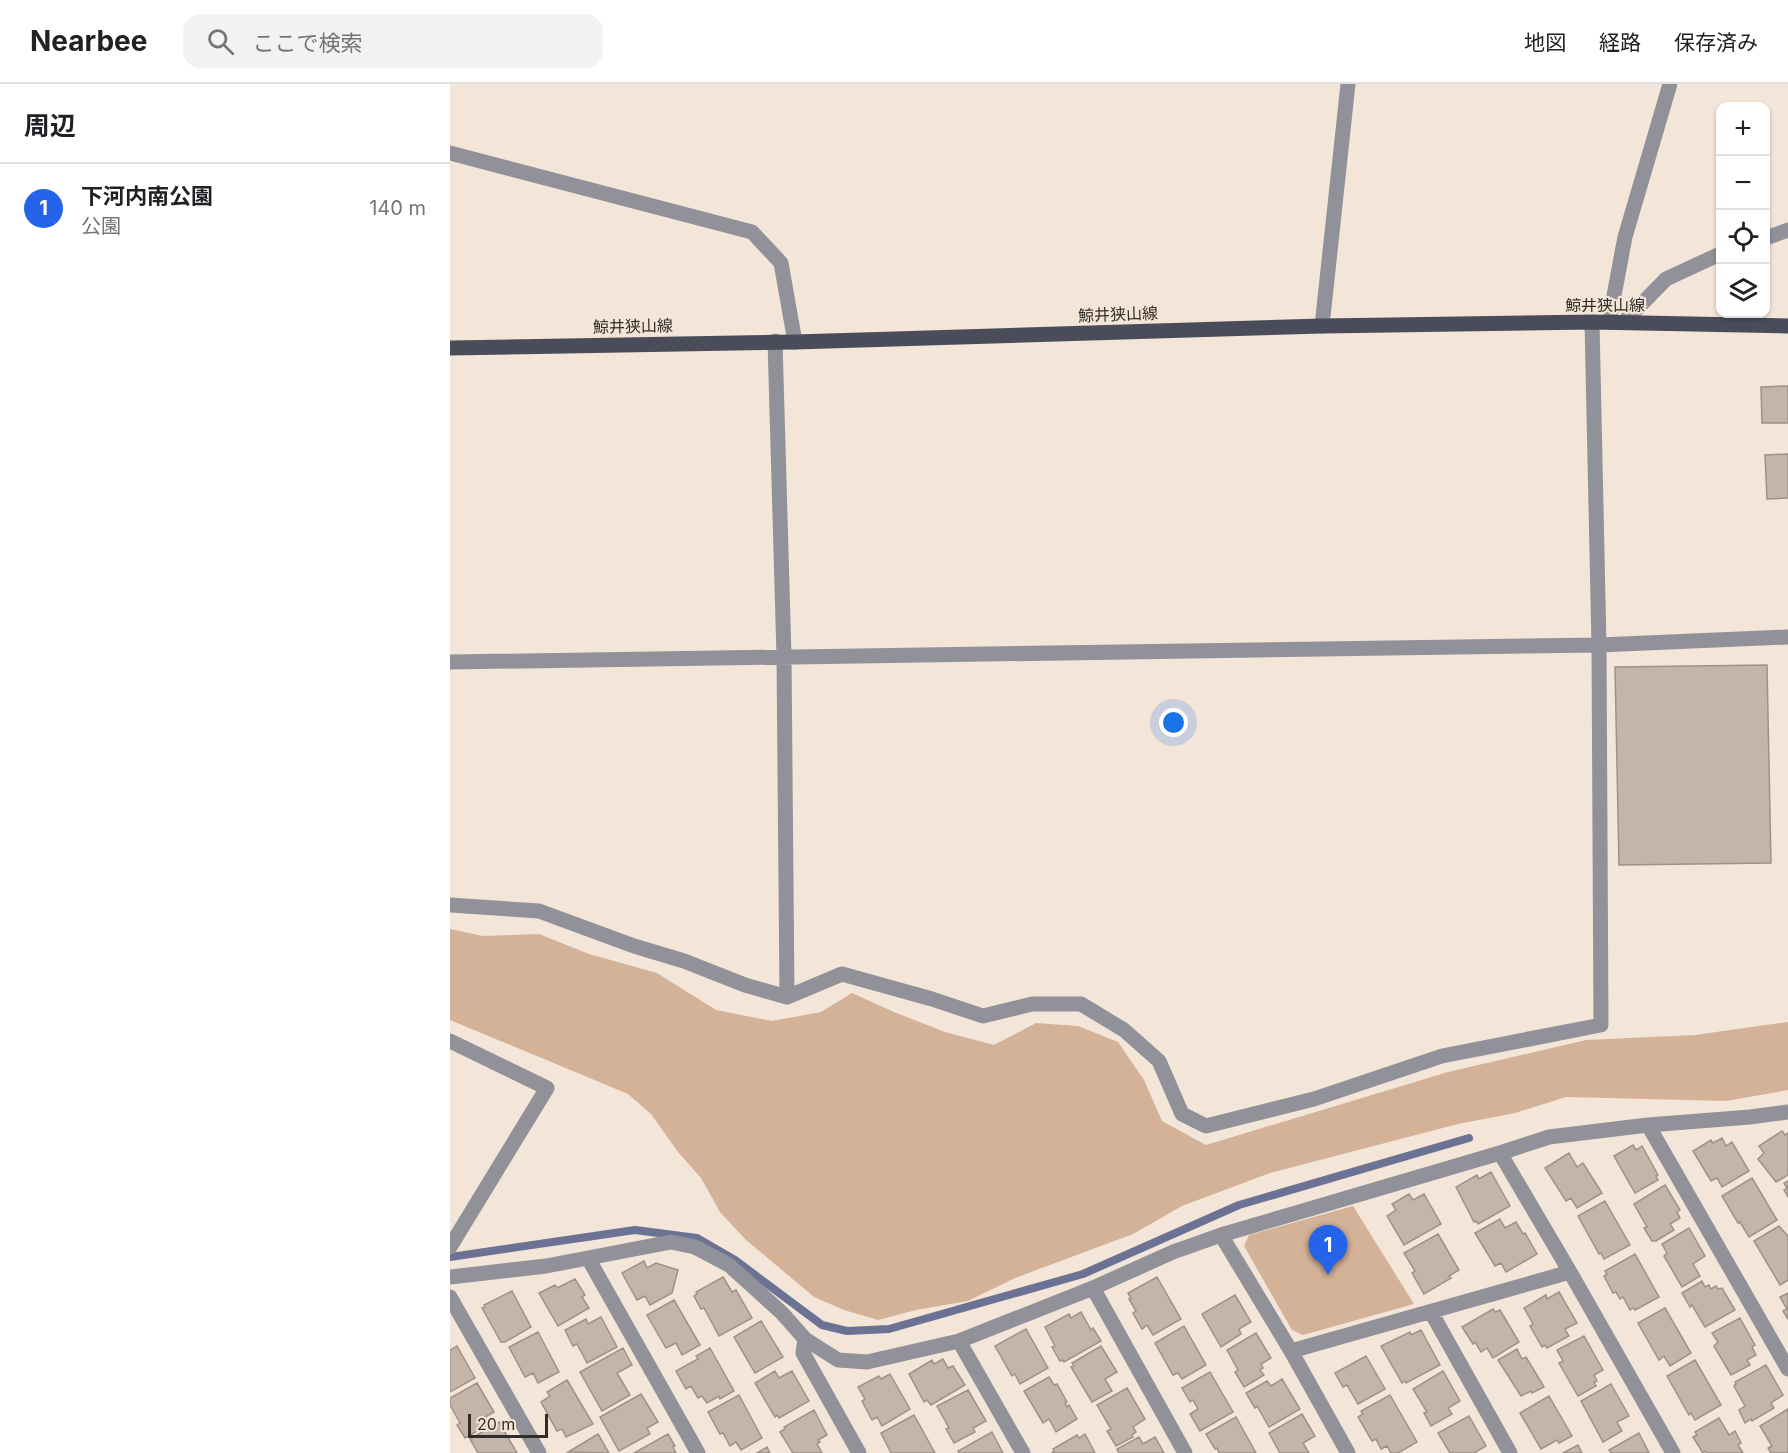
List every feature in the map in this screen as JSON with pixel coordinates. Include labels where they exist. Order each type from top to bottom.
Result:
[{"type":"main road","name":"鯨井狭山線","points":[[450,348],[795,342],[1322,326],[1617,322],[1788,326]]},
{"type":"street","points":[[1322,326],[1348,84]]},
{"type":"street","points":[[1617,322],[1625,237],[1670,84]]},
{"type":"street","points":[[450,153],[752,232],[781,263],[795,342]]},
{"type":"street","points":[[1770,237],[1788,230]]},
{"type":"street","points":[[1617,322],[1666,279],[1716,256]]},
{"type":"street","points":[[450,905],[539,911],[787,997],[842,974],[983,1016],[1032,1004],[1081,1004],[1124,1030],[1159,1061],[1182,1114],[1206,1126],[1314,1099],[1442,1056],[1601,1025],[1599,645],[1592,322]]},
{"type":"street","points":[[775,341],[784,656],[787,997]]},
{"type":"street","points":[[450,662],[1599,645],[1788,638]]},
{"type":"street","points":[[450,1041],[547,1088],[450,1247]]},
{"type":"street","points":[[450,1277],[546,1266],[671,1242],[695,1247],[729,1265],[782,1313],[805,1339],[838,1360],[867,1362],[959,1341],[1092,1288],[1173,1252],[1221,1235],[1549,1137],[1788,1112]]},
{"type":"street","points":[[1648,1125],[1788,1369]]},
{"type":"street","points":[[1500,1153],[1673,1453]]},
{"type":"street","points":[[1221,1235],[1291,1350],[1348,1453]]},
{"type":"street","points":[[588,1258],[698,1453]]},
{"type":"street","points":[[1291,1350],[1570,1272]]},
{"type":"street","points":[[1092,1288],[1185,1453]]},
{"type":"street","points":[[450,1297],[539,1453]]},
{"type":"street","points":[[1431,1312],[1510,1453]]},
{"type":"street","points":[[805,1339],[803,1353],[859,1453]]},
{"type":"street","points":[[959,1341],[1023,1453]]},
{"type":"shaded area","points":[[450,929],[483,936],[539,934],[589,954],[657,973],[716,1010],[772,1021],[821,1012],[852,993],[945,1032],[994,1045],[1036,1023],[1078,1026],[1118,1042],[1144,1080],[1162,1121],[1206,1145],[1448,1072],[1586,1040],[1695,1035],[1788,1022],[1788,1090],[1726,1101],[1566,1097],[1515,1113],[1458,1124],[1270,1173],[1182,1206],[1133,1234],[1015,1278],[968,1301],[916,1310],[878,1320],[844,1310],[814,1297],[745,1239],[720,1212],[701,1178],[678,1152],[651,1114],[628,1094],[450,1020]]},
{"type":"shaded area","points":[[1353,1206],[1414,1304],[1303,1335],[1292,1330],[1244,1246],[1249,1235]]},
{"type":"building","points":[[1788,386],[1788,423],[1762,423],[1761,387]]},
{"type":"building","points":[[1788,454],[1788,498],[1767,499],[1765,455]]},
{"type":"building","points":[[1767,665],[1771,863],[1619,865],[1615,667]]},
{"type":"building","points":[[1782,1131],[1785,1135],[1788,1133],[1788,1175],[1776,1182],[1758,1159],[1764,1153],[1759,1146]]},
{"type":"building","points":[[1722,1138],[1726,1146],[1732,1142],[1749,1171],[1722,1187],[1717,1178],[1711,1181],[1693,1151],[1711,1140],[1713,1143]]},
{"type":"building","points":[[1633,1145],[1636,1150],[1642,1146],[1658,1175],[1656,1176],[1658,1180],[1635,1193],[1614,1156]]},
{"type":"building","points":[[1569,1153],[1577,1167],[1583,1163],[1602,1193],[1577,1208],[1571,1198],[1566,1201],[1545,1168]]},
{"type":"building","points":[[1491,1172],[1510,1206],[1478,1224],[1474,1222],[1456,1187],[1477,1175],[1479,1179]]},
{"type":"building","points":[[1752,1178],[1777,1220],[1749,1237],[1722,1196]]},
{"type":"building","points":[[1788,1181],[1788,1197],[1784,1190],[1787,1188],[1784,1183]]},
{"type":"building","points":[[1665,1185],[1680,1210],[1677,1212],[1680,1218],[1670,1224],[1674,1230],[1652,1241],[1634,1204]]},
{"type":"building","points":[[1409,1194],[1413,1200],[1424,1194],[1441,1224],[1404,1245],[1387,1216],[1396,1210],[1392,1204]]},
{"type":"building","points":[[1605,1201],[1630,1245],[1604,1259],[1578,1216]]},
{"type":"building","points":[[1500,1219],[1505,1228],[1516,1222],[1537,1254],[1506,1272],[1501,1263],[1495,1266],[1475,1233]]},
{"type":"building","points":[[1779,1226],[1788,1236],[1788,1280],[1780,1285],[1754,1241]]},
{"type":"building","points":[[1689,1228],[1705,1256],[1693,1264],[1700,1276],[1682,1287],[1664,1256],[1667,1253],[1662,1244]]},
{"type":"building","points":[[1438,1234],[1459,1270],[1449,1276],[1451,1278],[1424,1294],[1412,1273],[1415,1271],[1404,1253]]},
{"type":"building","points":[[1635,1254],[1659,1297],[1635,1310],[1633,1308],[1630,1310],[1623,1297],[1620,1299],[1616,1292],[1613,1293],[1604,1276],[1607,1274],[1605,1271]]},
{"type":"building","points":[[644,1261],[647,1268],[656,1263],[678,1270],[672,1293],[650,1305],[645,1296],[637,1300],[622,1273]]},
{"type":"building","points":[[723,1277],[732,1292],[736,1290],[752,1318],[719,1336],[704,1308],[701,1309],[694,1296],[696,1292]]},
{"type":"building","points":[[1157,1277],[1181,1319],[1153,1335],[1147,1325],[1142,1329],[1133,1313],[1136,1311],[1128,1293]]},
{"type":"building","points":[[575,1279],[585,1295],[582,1297],[589,1308],[558,1326],[539,1293],[555,1285],[557,1288]]},
{"type":"building","points":[[1702,1281],[1705,1287],[1709,1285],[1711,1289],[1716,1286],[1718,1289],[1722,1288],[1735,1310],[1705,1327],[1682,1293]]},
{"type":"building","points":[[512,1291],[531,1327],[501,1342],[482,1308]]},
{"type":"building","points":[[1559,1292],[1577,1323],[1565,1329],[1569,1336],[1547,1348],[1545,1345],[1542,1347],[1530,1326],[1533,1324],[1524,1308],[1546,1295],[1547,1299]]},
{"type":"building","points":[[1788,1293],[1788,1319],[1783,1311],[1787,1309],[1780,1297]]},
{"type":"building","points":[[1235,1295],[1251,1322],[1239,1329],[1241,1334],[1221,1347],[1202,1314]]},
{"type":"building","points":[[674,1300],[700,1345],[682,1355],[676,1343],[666,1348],[647,1315]]},
{"type":"building","points":[[1665,1308],[1691,1353],[1670,1366],[1664,1356],[1659,1360],[1638,1323]]},
{"type":"building","points":[[1493,1309],[1495,1312],[1500,1310],[1519,1342],[1493,1358],[1487,1348],[1481,1352],[1475,1342],[1473,1344],[1462,1327]]},
{"type":"building","points":[[1081,1312],[1091,1330],[1093,1328],[1101,1341],[1064,1362],[1060,1361],[1045,1327],[1069,1314],[1071,1318]]},
{"type":"building","points":[[601,1317],[617,1347],[587,1363],[577,1344],[573,1346],[565,1330],[586,1319],[588,1324]]},
{"type":"building","points":[[1740,1318],[1755,1345],[1752,1347],[1756,1355],[1747,1360],[1750,1365],[1731,1375],[1714,1346],[1718,1342],[1712,1333]]},
{"type":"building","points":[[761,1321],[783,1357],[755,1373],[734,1337]]},
{"type":"building","points":[[1184,1326],[1206,1365],[1182,1379],[1178,1373],[1173,1375],[1155,1343]]},
{"type":"building","points":[[1026,1329],[1048,1368],[1020,1384],[1015,1374],[1012,1376],[995,1346]]},
{"type":"building","points":[[1421,1330],[1440,1365],[1402,1383],[1381,1346],[1410,1332],[1411,1335]]},
{"type":"building","points":[[538,1332],[559,1372],[538,1383],[533,1373],[525,1377],[509,1347]]},
{"type":"building","points":[[1256,1333],[1271,1358],[1261,1364],[1263,1368],[1260,1370],[1264,1375],[1244,1387],[1235,1372],[1238,1370],[1227,1350]]},
{"type":"building","points":[[1584,1336],[1603,1370],[1594,1375],[1597,1381],[1594,1382],[1596,1386],[1578,1396],[1559,1363],[1563,1361],[1557,1350]]},
{"type":"building","points":[[457,1346],[475,1378],[450,1392],[450,1350]]},
{"type":"building","points":[[1101,1346],[1117,1372],[1105,1379],[1112,1391],[1092,1402],[1071,1367],[1074,1366],[1072,1363]]},
{"type":"building","points":[[623,1348],[632,1365],[617,1373],[630,1395],[602,1411],[580,1372]]},
{"type":"building","points":[[710,1348],[734,1391],[707,1403],[702,1396],[698,1398],[691,1386],[686,1389],[676,1371],[698,1359],[696,1356]]},
{"type":"building","points":[[1517,1349],[1522,1359],[1526,1357],[1544,1387],[1521,1396],[1498,1360]]},
{"type":"building","points":[[1366,1356],[1385,1389],[1358,1404],[1347,1385],[1343,1387],[1335,1373]]},
{"type":"building","points":[[943,1359],[948,1368],[953,1366],[965,1385],[931,1405],[927,1400],[924,1402],[909,1374],[932,1360],[934,1364]]},
{"type":"building","points":[[1695,1360],[1721,1405],[1695,1420],[1691,1413],[1689,1415],[1667,1376]]},
{"type":"building","points":[[1766,1365],[1783,1395],[1771,1403],[1774,1408],[1745,1423],[1739,1410],[1745,1406],[1734,1386],[1735,1382]]},
{"type":"building","points":[[775,1371],[779,1378],[792,1371],[809,1401],[779,1418],[777,1415],[775,1417],[755,1383]]},
{"type":"building","points":[[1443,1371],[1460,1401],[1448,1408],[1452,1414],[1431,1426],[1424,1413],[1427,1412],[1413,1389]]},
{"type":"building","points":[[1210,1372],[1233,1412],[1200,1431],[1190,1414],[1198,1409],[1193,1400],[1190,1402],[1182,1388]]},
{"type":"building","points":[[890,1374],[910,1409],[882,1426],[877,1417],[872,1420],[858,1387],[879,1376],[881,1379]]},
{"type":"building","points":[[1049,1377],[1054,1385],[1057,1384],[1067,1402],[1065,1403],[1067,1407],[1069,1405],[1077,1419],[1056,1432],[1049,1419],[1043,1423],[1024,1391]]},
{"type":"building","points":[[1282,1379],[1300,1409],[1269,1427],[1257,1406],[1255,1408],[1246,1393],[1267,1381],[1271,1386]]},
{"type":"building","points":[[567,1380],[593,1424],[566,1437],[562,1429],[557,1431],[541,1402],[550,1396],[547,1392]]},
{"type":"building","points":[[477,1383],[494,1412],[482,1419],[486,1426],[465,1438],[457,1425],[460,1423],[450,1405],[450,1398]]},
{"type":"building","points":[[1611,1384],[1629,1416],[1617,1422],[1622,1431],[1603,1442],[1581,1401]]},
{"type":"building","points":[[1127,1388],[1145,1419],[1133,1427],[1136,1432],[1132,1435],[1133,1437],[1116,1446],[1107,1431],[1111,1429],[1097,1405]]},
{"type":"building","points":[[968,1390],[986,1421],[973,1428],[975,1432],[954,1443],[937,1406]]},
{"type":"building","points":[[641,1394],[658,1422],[647,1428],[650,1434],[619,1451],[600,1417]]},
{"type":"building","points":[[739,1395],[762,1438],[741,1450],[736,1442],[730,1446],[723,1433],[720,1434],[708,1412]]},
{"type":"building","points":[[1390,1395],[1417,1442],[1398,1453],[1391,1453],[1387,1446],[1381,1449],[1376,1439],[1372,1441],[1358,1417],[1363,1414],[1361,1411]]},
{"type":"building","points":[[1549,1396],[1572,1436],[1559,1443],[1557,1440],[1541,1449],[1520,1413]]},
{"type":"building","points":[[1788,1409],[1788,1453],[1771,1453],[1768,1448],[1772,1446],[1760,1426]]},
{"type":"building","points":[[814,1410],[827,1435],[818,1440],[820,1442],[817,1444],[822,1453],[793,1453],[780,1432],[785,1429],[784,1427]]},
{"type":"building","points":[[1302,1414],[1315,1436],[1303,1443],[1309,1453],[1280,1453],[1269,1433]]},
{"type":"building","points":[[914,1415],[935,1453],[891,1453],[881,1433]]},
{"type":"building","points":[[1469,1416],[1486,1446],[1474,1453],[1450,1453],[1438,1433]]},
{"type":"building","points":[[1236,1417],[1256,1453],[1219,1453],[1206,1434]]},
{"type":"building","points":[[1719,1418],[1729,1435],[1735,1431],[1741,1443],[1738,1445],[1743,1453],[1707,1453],[1705,1451],[1703,1453],[1693,1437],[1697,1435],[1695,1432]]},
{"type":"building","points":[[499,1422],[517,1453],[478,1453],[470,1439]]},
{"type":"building","points":[[992,1432],[1003,1453],[959,1453],[958,1451]]},
{"type":"building","points":[[1639,1433],[1649,1453],[1611,1453],[1609,1450]]},
{"type":"building","points":[[598,1434],[609,1453],[568,1452]]},
{"type":"building","points":[[668,1434],[676,1453],[634,1453]]},
{"type":"building","points":[[1085,1434],[1095,1453],[1052,1453],[1053,1449],[1077,1435],[1079,1438]]},
{"type":"building","points":[[1139,1437],[1143,1444],[1155,1437],[1164,1453],[1119,1453],[1117,1449]]},
{"type":"building","points":[[1578,1445],[1582,1453],[1563,1453]]},
{"type":"building","points":[[767,1447],[770,1453],[757,1453]]},
{"type":"waterway","points":[[450,1257],[635,1230],[697,1238],[735,1260],[822,1325],[847,1331],[889,1329],[1083,1274],[1239,1205],[1469,1138]]},
{"type":"place","name":"下河内南公園","points":[[1328,1275]]}]
